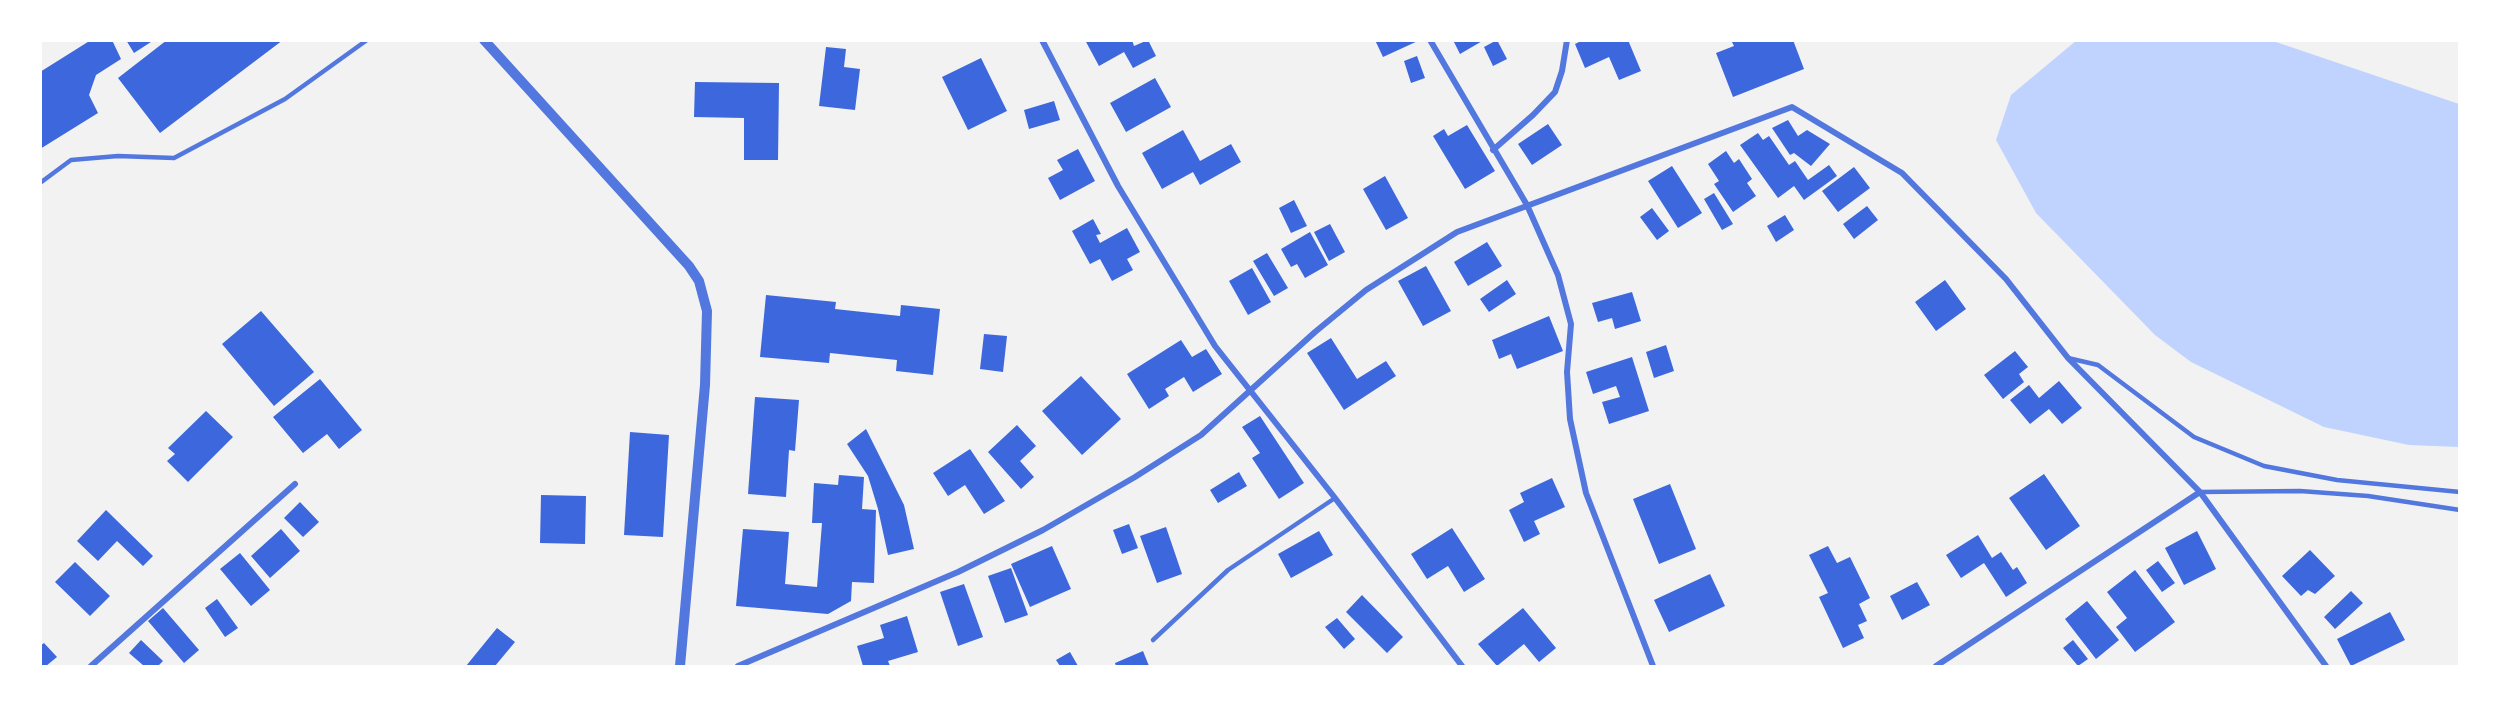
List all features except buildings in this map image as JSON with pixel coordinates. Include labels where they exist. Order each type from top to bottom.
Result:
[{"type":"street","points":[[484,40],[689,266],[704,295],[707,311],[705,385],[680,666]]},
{"type":"street","points":[[1042,40],[1118,186],[1215,346],[1335,498],[1462,666]]},
{"type":"street","points":[[1430,40],[1527,206],[1558,275],[1570,324],[1567,372],[1570,419],[1586,493],[1653,666]]},
{"type":"street","points":[[1493,150],[1555,92],[1562,71],[1567,40]]},
{"type":"street","points":[[738,666],[958,572],[1043,530],[1135,477],[1201,435],[1366,290],[1457,232],[1792,107],[1902,173],[2006,279],[2068,358],[2200,492],[2326,666]]},
{"type":"street","points":[[91,666],[295,484]]},
{"type":"street","points":[[1936,666],[2200,492]]},
{"type":"lane","points":[[40,183],[71,160],[118,156],[174,158],[285,99],[367,40]]},
{"type":"lane","points":[[2068,358],[2098,365],[2194,437],[2264,466],[2337,480],[2460,492]]},
{"type":"lane","points":[[2200,492],[2300,490],[2368,496],[2460,510]]},
{"type":"lane","points":[[1153,640],[1228,570],[1335,498]]},
{"type":"water","points":[[2077,40],[2273,41],[2459,104],[2459,447],[2409,445],[2324,427],[2191,362],[2155,335],[2036,213],[1996,140],[2011,95]]}]
